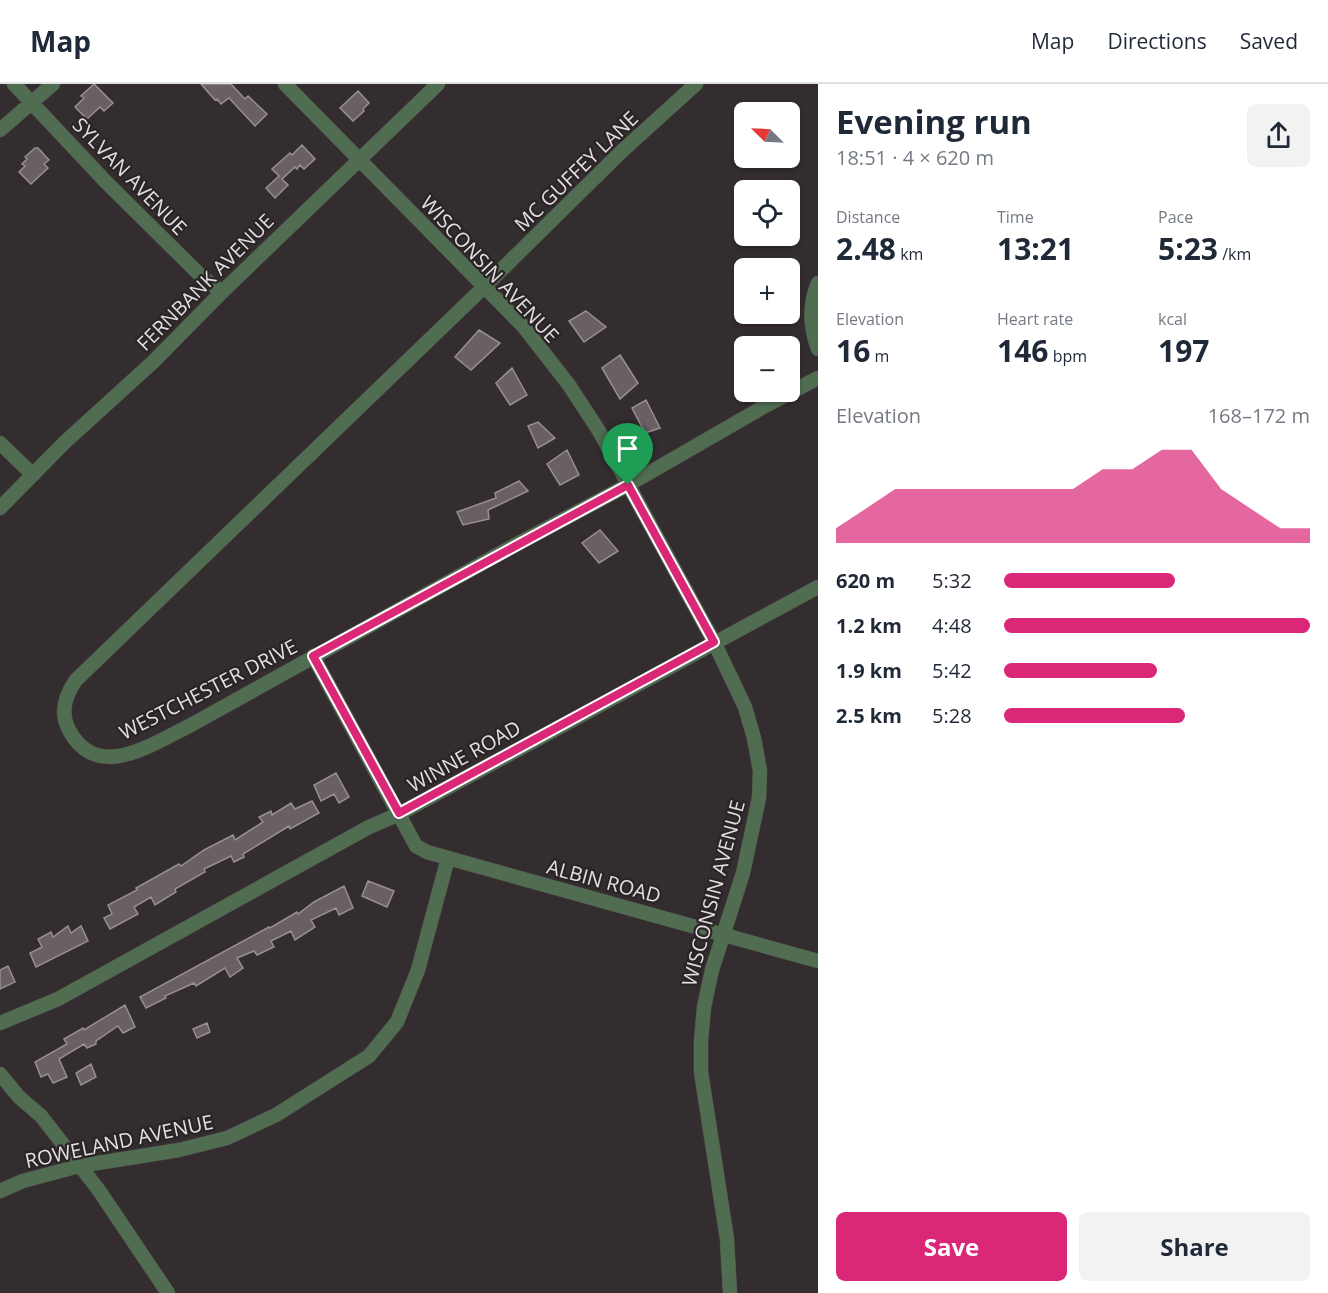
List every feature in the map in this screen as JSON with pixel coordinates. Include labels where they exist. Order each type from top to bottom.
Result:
[{"type":"street","name":"SYLVAN AVENUE","points":[[14,84],[105,181],[203,278],[222,292]]},
{"type":"street","points":[[0,130],[53,84]]},
{"type":"street","name":"WISCONSIN AVENUE","points":[[285,84],[523,326],[569,385],[599,431],[714,642],[744,707],[754,738],[760,771],[759,798],[743,873],[723,934],[704,1007],[701,1071],[727,1239],[730,1293]]},
{"type":"street","name":"FERNBANK AVENUE","points":[[0,508],[65,442],[153,362],[222,292],[438,84]]},
{"type":"street","name":"MC GUFFEY LANE","points":[[484,287],[622,152],[696,84]]},
{"type":"street","points":[[818,283],[811,306],[818,349]]},
{"type":"street","name":"WESTCHESTER DRIVE","points":[[484,287],[76,680],[65,700],[65,722],[73,739],[90,753],[109,758],[140,750],[191,725],[818,378]]},
{"type":"street","points":[[0,443],[33,475]]},
{"type":"street","name":"WINNE ROAD","points":[[0,1023],[58,999],[369,827],[818,587]]},
{"type":"street","name":"ALBIN ROAD","points":[[313,656],[416,846],[427,852],[818,961]]},
{"type":"street","name":"ROWELAND AVENUE","points":[[0,1191],[23,1181],[79,1166],[179,1150],[227,1138],[276,1115],[369,1056],[397,1022],[418,970],[448,858]]},
{"type":"street","points":[[0,1074],[41,1116],[98,1189],[168,1293]]},
{"type":"building","points":[[94,84],[113,103],[104,111],[100,107],[87,119],[75,107],[84,98],[81,96]]},
{"type":"building","points":[[201,84],[231,84],[245,99],[248,96],[267,114],[255,126],[229,98],[221,104]]},
{"type":"building","points":[[358,91],[369,103],[353,121],[340,108]]},
{"type":"building","points":[[302,145],[315,159],[304,169],[300,165],[297,169],[295,167],[282,179],[288,185],[275,198],[266,188],[279,176],[272,169]]},
{"type":"building","points":[[38,148],[49,160],[44,164],[48,168],[31,184],[19,172],[25,166],[22,164],[27,159],[25,157]]},
{"type":"building","points":[[586,311],[606,327],[584,342],[569,321]]},
{"type":"building","points":[[479,330],[500,343],[471,370],[455,357]]},
{"type":"building","points":[[620,355],[638,383],[620,399],[602,368]]},
{"type":"building","points":[[512,368],[527,395],[510,405],[496,383]]},
{"type":"building","points":[[646,400],[660,428],[645,433],[632,408]]},
{"type":"building","points":[[538,422],[555,438],[538,448],[528,426]]},
{"type":"building","points":[[567,450],[579,475],[560,485],[547,464]]},
{"type":"building","points":[[519,481],[528,491],[488,510],[489,519],[463,525],[457,512],[496,498],[495,493]]},
{"type":"building","points":[[600,530],[618,551],[599,563],[582,543]]},
{"type":"building","points":[[336,773],[349,797],[339,803],[334,794],[321,801],[314,785]]},
{"type":"building","points":[[312,801],[319,813],[290,829],[289,826],[234,862],[231,856],[204,869],[205,872],[175,889],[176,892],[155,905],[151,897],[134,907],[138,914],[110,929],[104,918],[112,914],[108,905],[233,835],[235,840],[263,822],[259,817],[271,811],[272,815],[291,803],[295,809]]},
{"type":"building","points":[[368,881],[394,891],[387,907],[362,896]]},
{"type":"building","points":[[344,886],[353,908],[339,915],[336,908],[311,920],[315,927],[295,940],[291,931],[271,941],[274,947],[257,955],[254,951],[237,958],[243,968],[230,977],[225,968],[196,986],[194,983],[165,996],[166,998],[146,1008],[140,997],[297,912],[298,914],[314,902]]},
{"type":"building","points":[[68,926],[71,933],[81,926],[88,941],[36,967],[30,953],[42,947],[38,939],[51,932],[53,937]]},
{"type":"building","points":[[8,966],[15,982],[0,989],[0,970]]},
{"type":"building","points":[[125,1005],[135,1027],[123,1033],[118,1026],[96,1041],[96,1044],[87,1048],[84,1044],[59,1059],[67,1077],[53,1083],[48,1074],[41,1077],[35,1062],[67,1044],[64,1039],[83,1028],[84,1030]]},
{"type":"building","points":[[207,1023],[210,1032],[197,1038],[193,1029]]},
{"type":"building","points":[[91,1064],[96,1077],[81,1085],[76,1073]]},
{"type":"route","points":[[628,485],[714,642],[399,813],[313,656],[387,618],[515,545],[628,485]]}]
